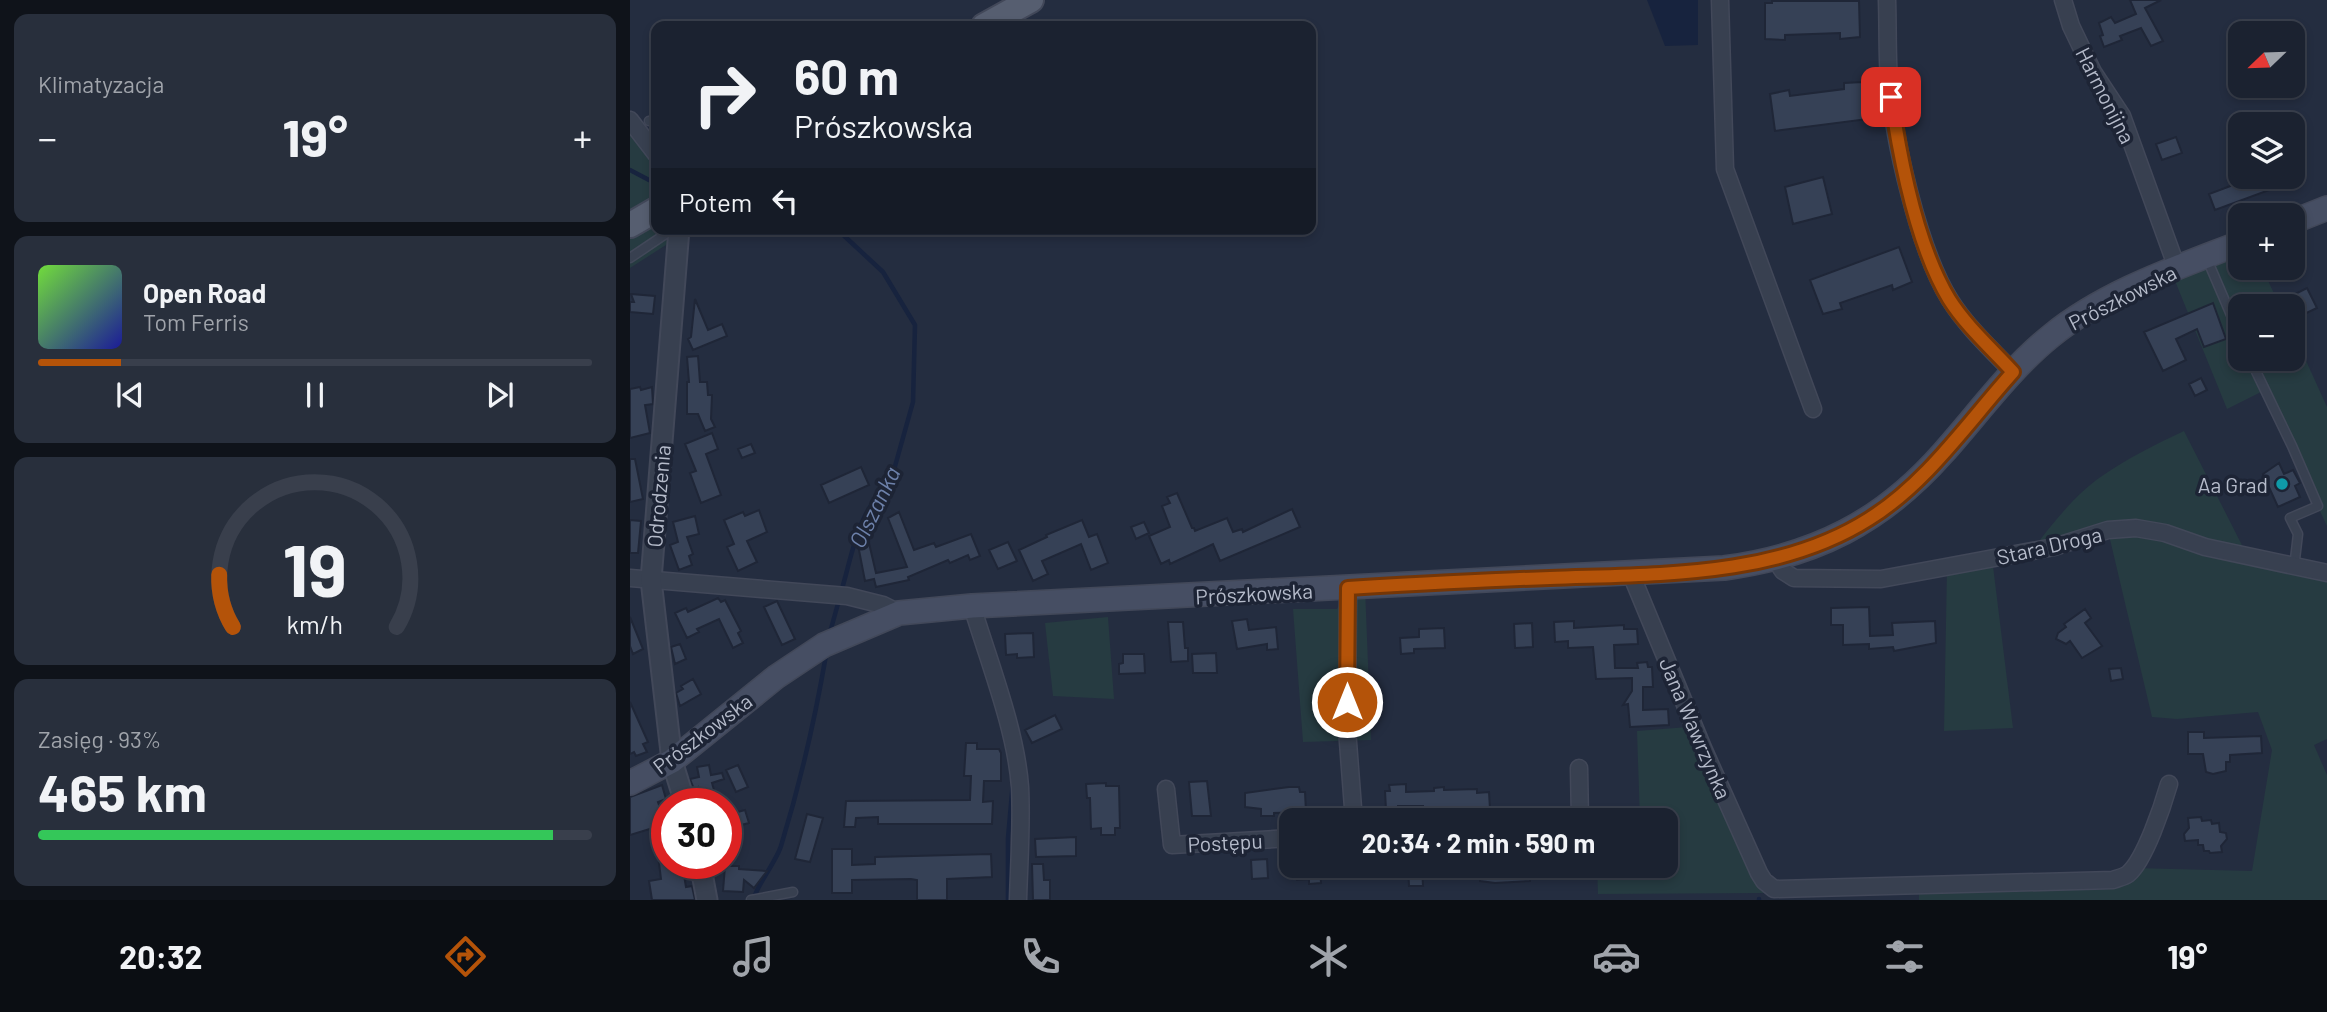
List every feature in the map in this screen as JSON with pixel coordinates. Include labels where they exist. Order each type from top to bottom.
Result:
[{"type":"main road","points":[[993,21],[1031,0]]},
{"type":"main road","points":[[2305,217],[2327,208]]},
{"type":"main road","points":[[630,225],[651,213]]},
{"type":"main road","name":"Prószkowska","points":[[630,783],[672,761],[778,676],[832,641],[899,613],[972,606],[1724,568],[1775,559],[1817,546],[1843,534],[1891,504],[1943,454],[2013,372],[2052,335],[2074,319],[2107,300],[2176,268],[2228,248]]},
{"type":"street","points":[[1720,0],[1725,169],[1813,410]]},
{"type":"street","points":[[1887,0],[1889,81],[1894,114],[1913,205],[1930,256],[1957,311],[2013,372]]},
{"type":"street","name":"Harmonijna","points":[[2063,0],[2071,26],[2093,72],[2122,116],[2176,268]]},
{"type":"street","points":[[630,120],[651,147]]},
{"type":"street","name":"Odrodzenia","points":[[679,235],[651,580],[672,761],[680,788]]},
{"type":"street","name":"Stara Droga","points":[[1775,559],[1783,571],[1794,579],[1881,579],[2054,547],[2108,530],[2136,528],[2165,533],[2205,547],[2294,568],[2327,573]]},
{"type":"street","name":"Jana Wawrzynka","points":[[1631,574],[1703,748],[1764,881]]},
{"type":"street","points":[[630,579],[847,596],[883,605],[899,613]]},
{"type":"street","points":[[1348,588],[1347,729],[1353,808]]},
{"type":"street","points":[[972,606],[1012,738],[1017,767],[1020,787],[1018,900]]},
{"type":"street","points":[[1579,768],[1580,808]]},
{"type":"street","points":[[1764,881],[1774,889],[2113,880],[2126,876],[2134,868],[2150,837],[2169,783]]},
{"type":"street","name":"Postępu","points":[[1166,789],[1172,845],[1279,839]]},
{"type":"street","points":[[704,879],[707,900]]},
{"type":"lane","points":[[630,258],[664,235]]},
{"type":"lane","points":[[2206,256],[2228,308]]},
{"type":"lane","points":[[2256,371],[2318,506],[2290,518],[2298,534],[2294,568]]},
{"type":"lane","points":[[1764,881],[1774,900]]},
{"type":"lane","points":[[751,900],[793,892]]},
{"type":"green space","points":[[630,120],[651,147],[651,235],[674,235],[669,243],[630,268]]},
{"type":"green space","points":[[2228,248],[2228,280],[2268,280],[2274,294],[2228,294],[2228,371],[2305,371],[2305,358],[2327,407],[2327,526],[2263,391],[2227,409],[2171,271]]},
{"type":"green space","points":[[2184,431],[2248,557],[2327,573],[2327,739],[2314,745],[2327,775],[2327,900],[1919,900],[1919,884],[2113,880],[2134,868],[2252,871],[2272,750],[2258,712],[2177,719],[2152,717],[2108,531],[2031,551],[2064,511],[2092,484],[2132,457]]},
{"type":"green space","points":[[1992,558],[2013,728],[1944,731],[1947,568]]},
{"type":"green space","points":[[1365,587],[1371,740],[1303,742],[1293,609],[1337,609],[1348,588]]},
{"type":"green space","points":[[1108,617],[1114,699],[1053,696],[1045,623]]},
{"type":"green space","points":[[1688,727],[1764,881],[1765,893],[1598,894],[1597,878],[1678,878],[1678,808],[1640,808],[1637,731]]},
{"type":"water","points":[[1647,0],[1698,0],[1698,45],[1665,46]]},
{"type":"building","points":[[2130,0],[2161,0],[2145,8],[2163,41],[2151,46],[2141,28],[2120,36],[2122,40],[2104,47],[2099,23],[2111,17],[2115,23],[2136,14]]},
{"type":"building","points":[[1859,1],[1860,37],[1840,39],[1840,33],[1785,35],[1785,40],[1765,39],[1765,3]]},
{"type":"building","points":[[1863,82],[1868,119],[1775,131],[1770,94],[1789,90],[1790,96],[1844,89],[1844,83]]},
{"type":"building","points":[[2176,137],[2182,153],[2162,160],[2156,144]]},
{"type":"building","points":[[1823,177],[1832,214],[1793,224],[1785,187]]},
{"type":"building","points":[[2228,187],[2228,189],[2272,189],[2215,210],[2209,194]]},
{"type":"building","points":[[1899,247],[1912,282],[1893,290],[1892,285],[1840,303],[1842,309],[1823,314],[1810,280]]},
{"type":"building","points":[[2307,288],[2317,308],[2305,314],[2305,294],[2295,294]]},
{"type":"building","points":[[631,294],[655,296],[653,314],[630,312],[630,302],[634,302]]},
{"type":"building","points":[[695,299],[708,330],[722,324],[727,336],[693,350],[688,339],[691,337]]},
{"type":"building","points":[[2213,303],[2226,339],[2204,347],[2197,329],[2176,339],[2186,360],[2163,371],[2144,332]]},
{"type":"building","points":[[698,356],[700,382],[707,382],[708,395],[712,395],[711,419],[715,427],[705,431],[698,414],[687,414],[687,357]]},
{"type":"building","points":[[2201,378],[2207,390],[2195,396],[2189,384]]},
{"type":"building","points":[[640,387],[641,390],[652,387],[653,404],[645,405],[650,433],[630,438],[630,389]]},
{"type":"building","points":[[712,433],[718,449],[706,454],[721,495],[701,503],[690,473],[696,471],[685,444]]},
{"type":"building","points":[[751,444],[755,453],[742,458],[738,449]]},
{"type":"building","points":[[630,459],[635,459],[643,499],[630,502]]},
{"type":"building","name":"Aa Grad","points":[[2279,463],[2284,474],[2293,470],[2300,483],[2295,486],[2300,497],[2278,507],[2263,474]]},
{"type":"building","points":[[861,467],[869,485],[829,503],[821,485]]},
{"type":"building","points":[[1177,493],[1195,531],[1227,518],[1233,532],[1242,529],[1243,532],[1292,509],[1300,527],[1220,561],[1213,544],[1170,564],[1169,560],[1161,564],[1149,536],[1170,527],[1162,506],[1170,503],[1167,497]]},
{"type":"building","points":[[759,510],[767,532],[747,541],[757,562],[738,571],[727,547],[734,544],[724,520],[743,512],[745,516]]},
{"type":"building","points":[[899,512],[914,550],[934,543],[936,547],[971,534],[980,556],[970,560],[968,555],[950,563],[948,560],[908,577],[909,580],[876,587],[874,579],[865,581],[858,545],[869,543],[876,573],[907,567],[888,518]]},
{"type":"building","points":[[695,516],[699,534],[687,537],[693,554],[689,556],[692,565],[679,570],[670,545],[678,542],[673,522]]},
{"type":"building","points":[[630,520],[641,521],[638,553],[630,553]]},
{"type":"building","points":[[1082,520],[1089,537],[1097,534],[1108,563],[1091,570],[1081,544],[1042,561],[1048,574],[1033,581],[1019,550]]},
{"type":"building","points":[[1144,522],[1149,533],[1136,539],[1131,527]]},
{"type":"building","points":[[1008,542],[1017,561],[998,569],[989,550]]},
{"type":"building","points":[[718,598],[721,602],[725,600],[741,631],[738,633],[743,643],[733,648],[719,619],[697,629],[699,632],[687,638],[675,613],[686,608],[688,612]]},
{"type":"building","points":[[777,601],[795,639],[782,645],[764,607]]},
{"type":"building","points":[[1869,607],[1870,636],[1893,635],[1892,623],[1935,621],[1936,643],[1894,651],[1893,647],[1869,649],[1869,644],[1843,645],[1843,625],[1831,625],[1831,608]]},
{"type":"building","points":[[2085,609],[2091,618],[2085,623],[2102,646],[2082,658],[2070,641],[2066,644],[2056,639],[2058,633],[2066,627],[2064,624]]},
{"type":"building","points":[[630,617],[643,649],[633,654],[630,646]]},
{"type":"building","points":[[1247,619],[1249,630],[1276,627],[1278,649],[1267,650],[1267,644],[1237,649],[1232,621]]},
{"type":"building","points":[[1574,621],[1574,628],[1624,625],[1624,629],[1637,629],[1638,644],[1614,645],[1615,668],[1638,668],[1637,663],[1647,662],[1648,667],[1652,667],[1653,687],[1643,687],[1643,710],[1668,709],[1669,725],[1630,727],[1628,704],[1623,705],[1632,691],[1632,678],[1596,679],[1593,647],[1568,648],[1568,641],[1555,642],[1554,622]]},
{"type":"building","points":[[1168,622],[1183,622],[1188,661],[1171,662]]},
{"type":"building","points":[[1532,623],[1533,647],[1515,648],[1514,624]]},
{"type":"building","points":[[1444,628],[1445,648],[1414,649],[1414,653],[1401,654],[1400,638],[1419,637],[1419,629]]},
{"type":"building","points":[[1033,633],[1034,657],[1017,658],[1017,654],[1006,655],[1005,634]]},
{"type":"building","points":[[680,644],[686,659],[675,664],[671,647]]},
{"type":"building","points":[[1216,653],[1217,673],[1193,673],[1192,654]]},
{"type":"building","points":[[1123,654],[1144,654],[1145,673],[1119,674]]},
{"type":"building","points":[[2121,668],[2123,679],[2111,681],[2109,669]]},
{"type":"building","points":[[693,679],[701,694],[680,706],[676,693],[683,689],[681,686]]},
{"type":"building","points":[[630,702],[648,742],[643,744],[647,752],[636,756],[634,752],[630,754]]},
{"type":"building","points":[[1055,715],[1062,729],[1032,743],[1025,730]]},
{"type":"building","points":[[2188,732],[2204,732],[2204,738],[2261,736],[2262,753],[2230,755],[2230,762],[2226,762],[2226,771],[2213,774],[2206,772],[2203,754],[2188,754]]},
{"type":"building","points":[[966,743],[977,743],[977,749],[999,749],[1001,753],[1001,781],[984,781],[983,802],[993,801],[992,824],[878,824],[878,817],[856,818],[855,827],[844,827],[846,801],[970,800],[971,776],[964,776]]},
{"type":"building","points":[[709,765],[711,775],[722,773],[724,779],[712,783],[713,788],[694,788],[690,779],[699,777],[697,767]]},
{"type":"building","points":[[738,765],[748,787],[734,788],[726,770]]},
{"type":"building","points":[[1207,781],[1211,816],[1192,816],[1189,782]]},
{"type":"building","points":[[1106,783],[1106,786],[1119,786],[1120,828],[1115,828],[1115,835],[1101,835],[1101,828],[1091,829],[1090,798],[1087,798],[1086,784]]},
{"type":"building","points":[[1406,784],[1406,792],[1434,791],[1434,788],[1444,787],[1444,790],[1477,789],[1477,793],[1489,792],[1490,808],[1386,808],[1385,791],[1390,791],[1389,785]]},
{"type":"building","points":[[1299,787],[1300,792],[1305,792],[1306,808],[1279,808],[1279,813],[1274,813],[1274,816],[1261,816],[1261,809],[1245,807],[1245,793]]},
{"type":"building","points":[[651,789],[651,829],[630,835],[630,797]]},
{"type":"building","points":[[745,810],[749,823],[742,825],[742,811]]},
{"type":"building","points":[[807,814],[823,818],[810,862],[795,859]]},
{"type":"building","points":[[2201,817],[2202,821],[2219,823],[2220,832],[2226,833],[2227,839],[2221,846],[2222,852],[2204,851],[2203,845],[2198,845],[2198,840],[2185,841],[2184,834],[2189,828],[2188,818]]},
{"type":"building","points":[[1076,837],[1076,856],[1036,857],[1035,839]]},
{"type":"building","points":[[832,849],[852,849],[852,865],[875,864],[875,857],[991,854],[992,877],[947,879],[947,900],[917,900],[917,880],[911,879],[852,880],[852,893],[832,893]]},
{"type":"building","points":[[1267,859],[1268,878],[1252,879],[1251,860]]},
{"type":"building","points":[[1032,864],[1043,864],[1044,880],[1050,880],[1050,900],[1033,900]]},
{"type":"building","points":[[742,869],[767,871],[754,888],[744,880],[743,892],[723,891],[724,879],[742,879]]},
{"type":"building","points":[[1321,878],[1321,883],[1309,884],[1309,879],[1297,880]]},
{"type":"building","points":[[1409,878],[1423,878],[1423,886],[1409,886]]},
{"type":"building","points":[[1480,878],[1530,878],[1530,881],[1480,881]]},
{"type":"building","points":[[685,879],[686,887],[692,886],[695,900],[652,900],[649,881]]},
{"type":"waterway","name":"Olszanka","points":[[630,170],[649,180]]},
{"type":"waterway","name":"Olszanka","points":[[841,592],[863,520],[879,495],[890,484],[913,402],[915,325],[883,272],[843,235]]},
{"type":"waterway","name":"Olszanka","points":[[829,636],[839,600]]},
{"type":"waterway","name":"Olszanka","points":[[754,899],[778,852],[788,823],[826,655]]},
{"type":"waterway","points":[[1008,900],[1008,838],[1013,782]]},
{"type":"place","name":"Aa Grad","points":[[2282,484]]},
{"type":"route","points":[[1347,702],[1348,588],[1724,568],[1775,559],[1817,546],[1869,519],[1891,504],[1943,454],[2013,372],[1957,311],[1937,276],[1913,205],[1891,97]]}]
